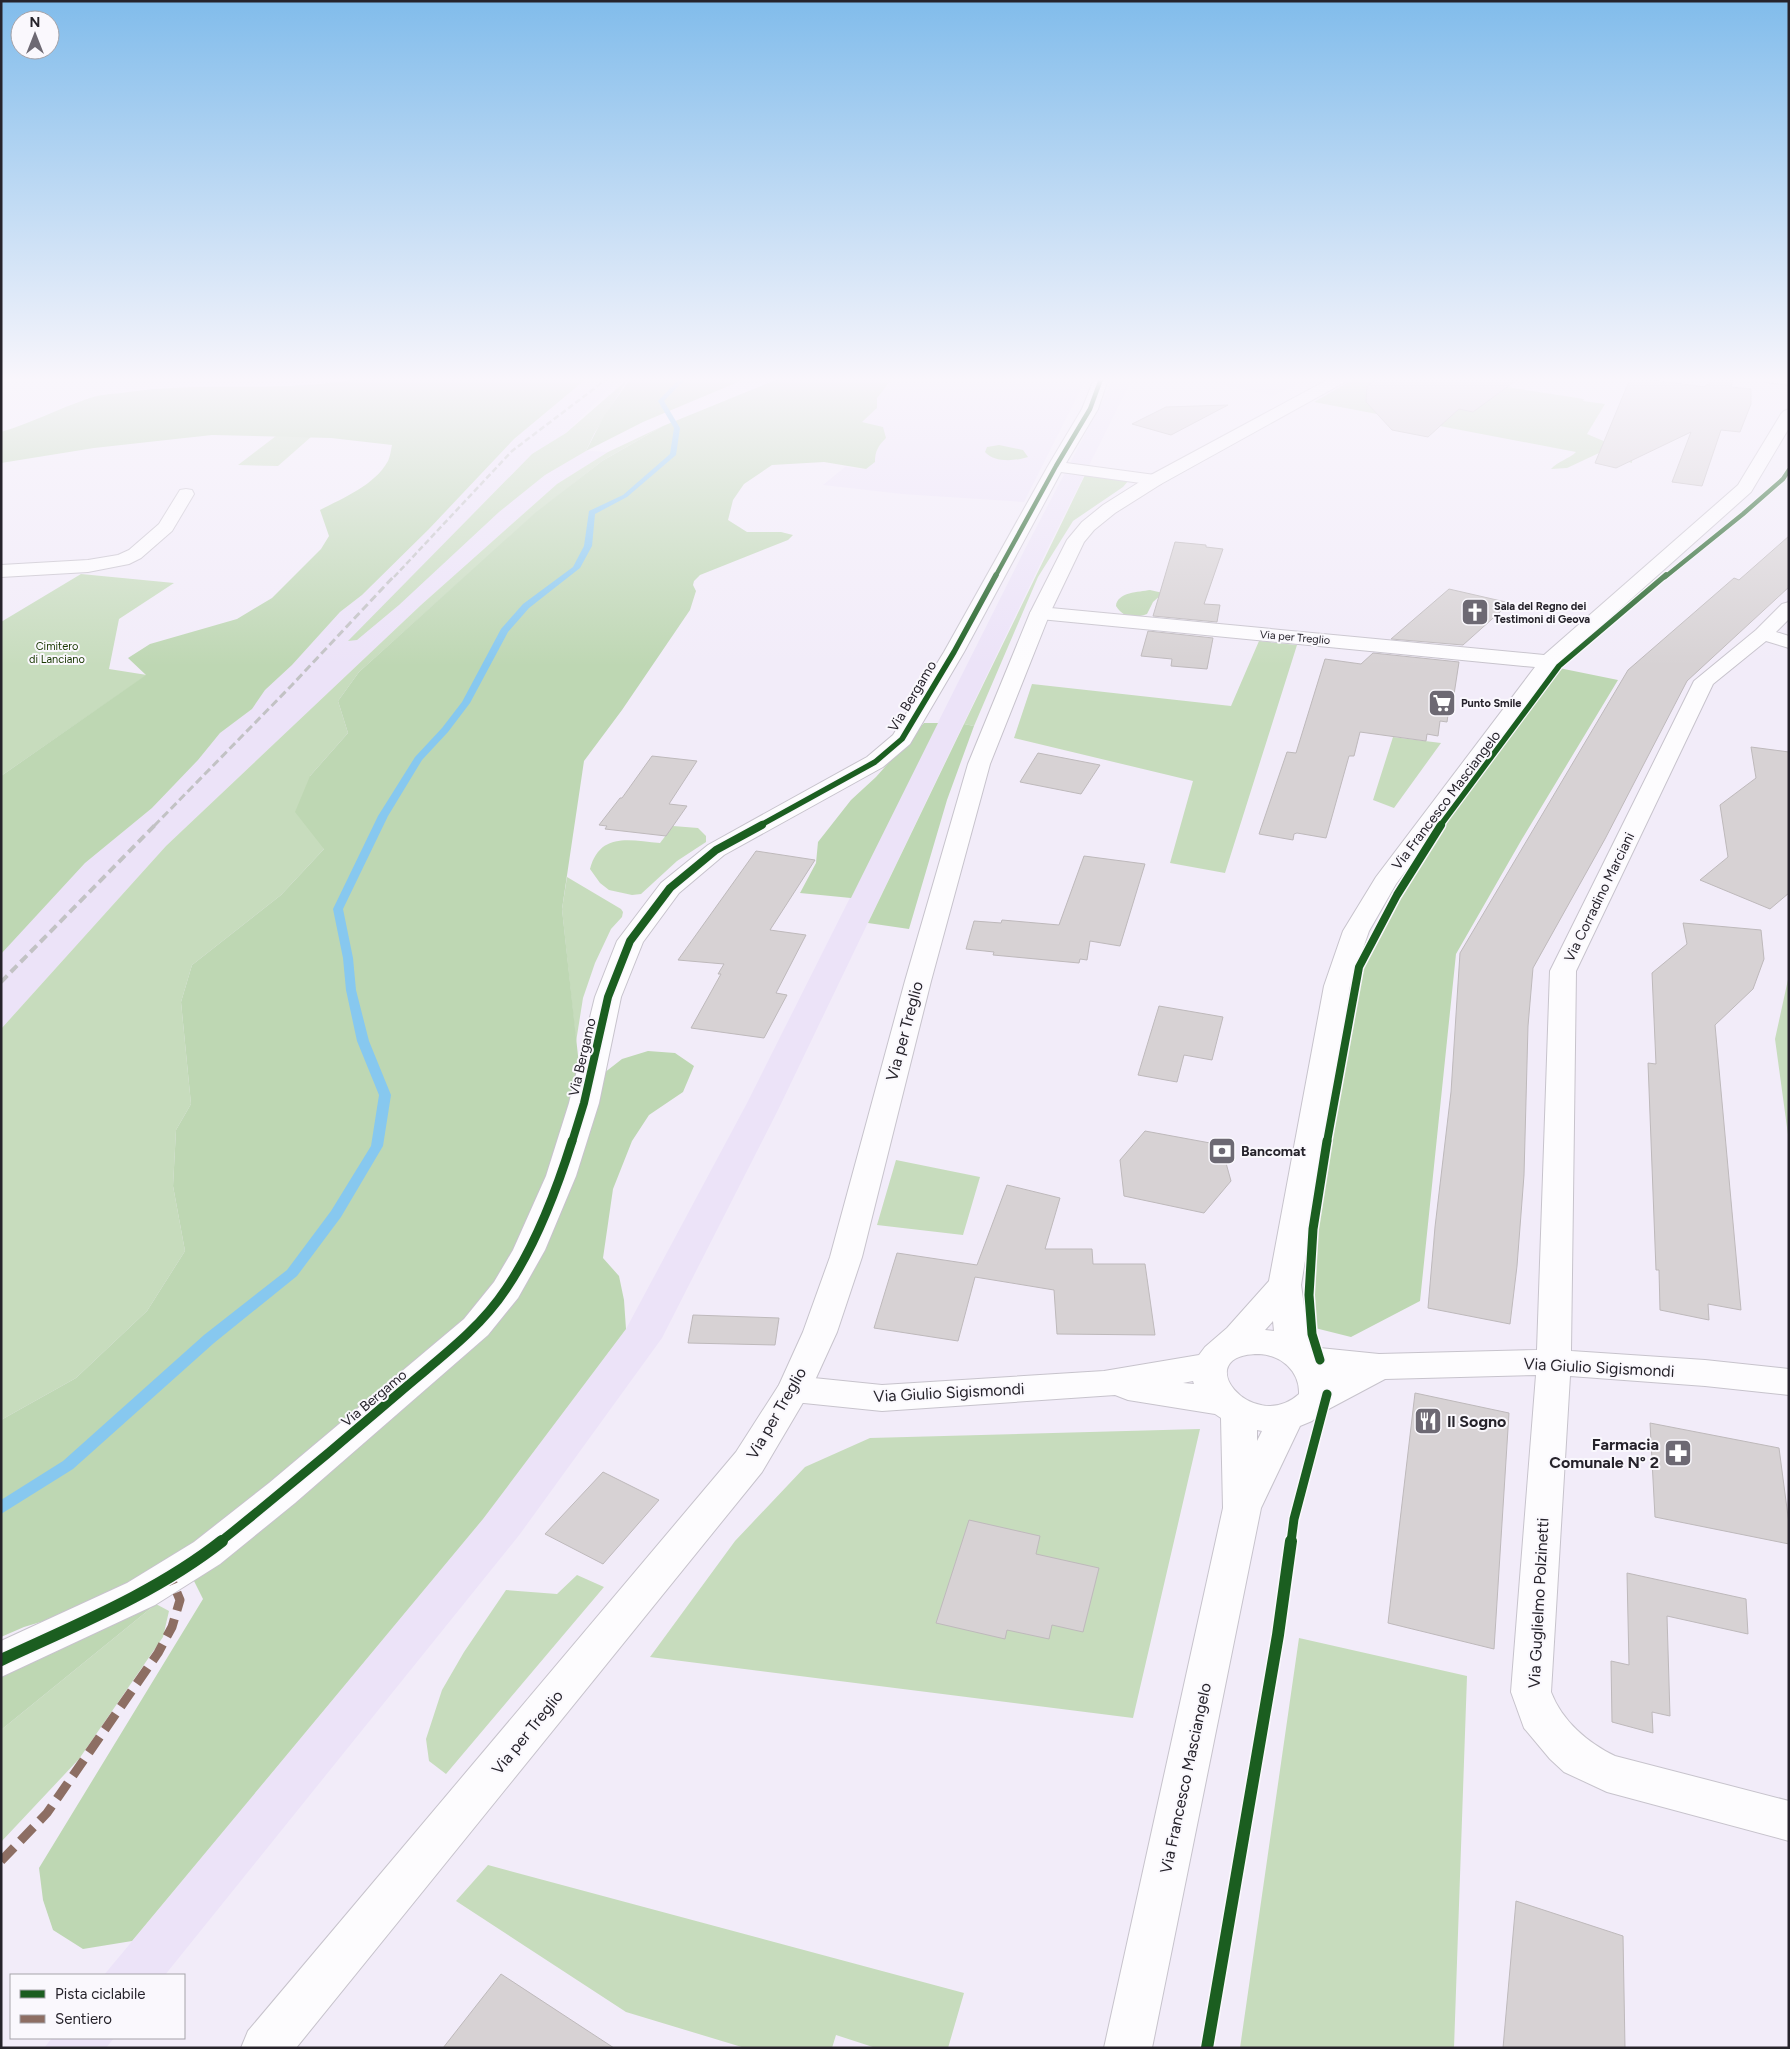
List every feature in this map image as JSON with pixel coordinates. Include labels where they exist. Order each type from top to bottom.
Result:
[{"type":"street","name":"Via Bergamo","points":[[1,1660],[142,1594],[207,1553],[282,1493],[476,1327],[506,1290],[529,1250],[561,1176],[584,1103],[608,997],[630,941],[670,888],[716,850],[875,762],[902,740],[954,652],[1051,475]]},
{"type":"street","points":[[1117,475],[1155,480]]},
{"type":"street","name":"Via per Treglio","points":[[266,2048],[749,1462],[794,1390],[820,1332],[846,1257],[915,990],[979,764],[1040,613],[1076,540],[1088,526],[1108,509],[1165,475]]},
{"type":"street","name":"Via Francesco Masciangelo","points":[[1298,1355],[1285,1285],[1337,986],[1356,931],[1385,882],[1549,662],[1745,488],[1753,475]]},
{"type":"street","points":[[1,571],[88,566],[123,560],[135,554],[166,527],[186,494]]},
{"type":"street","name":"Via Corradino Marciani","points":[[1554,1362],[1563,972],[1704,680],[1763,634],[1789,608]]},
{"type":"street","name":"Via per Treglio","points":[[1040,613],[1549,662]]},
{"type":"street","points":[[1763,634],[1789,642]]},
{"type":"street","points":[[1221,1355],[1245,1342],[1262,1341],[1278,1344],[1298,1355],[1312,1369],[1316,1380],[1316,1392],[1299,1410],[1270,1419],[1253,1417],[1231,1406],[1214,1390],[1209,1377],[1221,1355],[1285,1285]]},
{"type":"street","name":"Via Giulio Sigismondi","points":[[794,1390],[882,1398],[1104,1384],[1221,1355]]},
{"type":"street","name":"Via Giulio Sigismondi","points":[[1298,1355],[1379,1367],[1554,1362],[1705,1373],[1789,1382]]},
{"type":"street","name":"Via Guglielmo Polzinetti","points":[[1554,1362],[1532,1669],[1532,1692],[1539,1715],[1565,1746],[1579,1759],[1607,1773],[1789,1822]]},
{"type":"street","name":"Via Giulio Sigismondi","points":[[1299,1410],[1379,1367]]},
{"type":"street","name":"Via Giulio Sigismondi","points":[[1104,1384],[1231,1406]]},
{"type":"street","name":"Via Francesco Masciangelo","points":[[1128,2048],[1242,1508],[1231,1406]]},
{"type":"street","name":"Via Francesco Masciangelo","points":[[1242,1508],[1299,1410]]},
{"type":"shaded area","points":[[480,475],[572,475],[557,484],[421,605],[166,846],[1,1029],[1,954],[85,863],[152,808],[198,760],[220,733],[252,709],[265,690],[292,665],[340,612],[362,595],[429,529]]},
{"type":"shaded area","points":[[836,475],[1038,475],[1024,502],[902,494],[823,485]]},
{"type":"shaded area","points":[[1064,475],[1084,475],[778,1110],[662,1338],[520,1534],[166,1974],[105,1974],[483,1519],[626,1329],[746,1105]]},
{"type":"shaded area","points":[[51,2039],[113,2039],[106,2048],[44,2048]]},
{"type":"green space","points":[[377,475],[480,475],[429,529],[362,595],[340,612],[292,665],[265,690],[252,709],[220,733],[198,760],[152,808],[85,863],[1,954],[1,776],[146,675],[128,658],[150,644],[237,619],[272,598],[321,549],[329,536],[320,510],[358,490]]},
{"type":"green space","points":[[512,475],[546,475],[499,512],[399,605],[357,640],[348,641]]},
{"type":"green space","points":[[572,475],[585,475],[535,514],[359,672],[338,701],[348,733],[310,776],[324,849],[281,895],[192,965],[181,1002],[191,1104],[176,1130],[173,1186],[185,1251],[147,1311],[76,1378],[1,1420],[1,1029],[166,846],[421,605],[557,484]]},
{"type":"green space","points":[[584,475],[758,475],[744,484],[733,500],[728,520],[747,532],[781,532],[793,535],[788,540],[700,575],[694,581],[693,585],[696,591],[690,610],[622,710],[584,761],[562,909],[580,1074],[595,1080],[622,1059],[648,1051],[675,1053],[694,1066],[683,1092],[649,1115],[632,1141],[613,1189],[603,1258],[619,1276],[624,1300],[626,1329],[483,1519],[132,1941],[83,1949],[53,1930],[43,1900],[39,1868],[203,1599],[194,1581],[183,1579],[24,1627],[1,1637],[1,1420],[76,1378],[147,1311],[185,1251],[173,1186],[176,1130],[191,1104],[181,1002],[192,965],[281,895],[324,849],[295,812],[310,776],[348,733],[338,701],[359,672],[535,513]]},
{"type":"green space","points":[[1085,475],[1129,480],[1123,487],[1073,521],[1038,577],[974,726],[964,724]]},
{"type":"green space","name":"Cimitero di Lanciano","points":[[81,574],[174,583],[119,619],[109,669],[147,675],[1,776],[1,622]]},
{"type":"green space","points":[[1150,590],[1163,593],[1153,602],[1147,614],[1137,617],[1129,616],[1122,613],[1116,606],[1117,601],[1124,595]]},
{"type":"green space","points":[[1259,641],[1297,645],[1225,873],[1170,863],[1193,781],[1014,738],[1032,684],[1231,706]]},
{"type":"green space","points":[[1559,668],[1618,680],[1522,839],[1456,954],[1420,1301],[1351,1337],[1315,1328],[1307,1314],[1318,1198],[1358,972],[1419,861]]},
{"type":"green space","points":[[924,723],[938,723],[851,898],[800,893],[816,863],[818,842],[851,800],[876,777]]},
{"type":"green space","points":[[964,724],[974,726],[947,800],[909,929],[868,923]]},
{"type":"green space","points":[[1393,737],[1441,743],[1394,808],[1373,800]]},
{"type":"green space","points":[[673,826],[698,828],[706,836],[706,842],[677,861],[641,894],[632,895],[609,890],[600,883],[590,869],[595,857],[608,844],[627,840],[660,843]]},
{"type":"green space","points":[[567,877],[623,912],[622,917],[611,929],[595,963],[583,998],[576,1042],[562,909]]},
{"type":"green space","points":[[1789,975],[1789,1142],[1775,1039]]},
{"type":"green space","points":[[896,1160],[980,1177],[963,1235],[877,1225]]},
{"type":"green space","points":[[1200,1429],[1133,1718],[650,1657],[735,1541],[805,1467],[870,1438]]},
{"type":"green space","points":[[577,1575],[604,1587],[446,1774],[429,1761],[426,1739],[442,1690],[464,1652],[506,1590],[557,1594]]},
{"type":"green space","points":[[156,1604],[169,1611],[163,1637],[79,1759],[1,1842],[1,1730]]},
{"type":"green space","points":[[156,1604],[1,1730],[1,1672]]},
{"type":"green space","points":[[1299,1638],[1467,1676],[1454,2048],[1240,2048]]},
{"type":"green space","points":[[488,1865],[964,1993],[948,2048],[876,2048],[836,2035],[832,2048],[745,2048],[626,2012],[456,1901]]},
{"type":"building","points":[[1675,475],[1706,475],[1702,486],[1672,482]]},
{"type":"building","points":[[1789,536],[1789,587],[1687,681],[1605,839],[1533,968],[1528,1026],[1524,1175],[1517,1266],[1510,1324],[1428,1308],[1435,1227],[1451,1092],[1460,953],[1628,670],[1734,578],[1739,580]]},
{"type":"building","points":[[1175,542],[1206,545],[1206,547],[1223,549],[1204,604],[1220,605],[1217,622],[1153,616]]},
{"type":"building","points":[[1449,589],[1510,603],[1463,645],[1391,639]]},
{"type":"building","points":[[1148,631],[1213,638],[1207,669],[1171,666],[1172,659],[1141,656]]},
{"type":"building","points":[[1373,653],[1459,662],[1453,701],[1450,701],[1447,722],[1440,721],[1438,736],[1427,734],[1426,741],[1360,732],[1354,756],[1349,756],[1326,838],[1297,833],[1294,834],[1293,840],[1259,834],[1287,752],[1296,753],[1325,659],[1361,664]]},
{"type":"building","points":[[1751,747],[1789,752],[1789,893],[1770,909],[1700,880],[1728,857],[1720,805],[1756,778]]},
{"type":"building","points":[[1038,753],[1100,765],[1081,794],[1020,782]]},
{"type":"building","points":[[652,756],[697,761],[669,804],[687,806],[666,836],[605,829],[607,826],[599,825],[620,798],[622,798]]},
{"type":"building","points":[[756,851],[815,860],[770,930],[806,935],[776,993],[787,995],[764,1038],[691,1028],[721,974],[718,974],[724,964],[678,960]]},
{"type":"building","points":[[1084,856],[1145,864],[1120,946],[1090,941],[1087,960],[1080,959],[1079,963],[993,955],[994,952],[966,949],[974,921],[1001,923],[1002,920],[1059,925]]},
{"type":"building","points":[[1683,923],[1761,930],[1764,959],[1753,989],[1715,1025],[1741,1310],[1708,1304],[1709,1320],[1660,1310],[1659,1270],[1656,1270],[1648,1063],[1656,1064],[1652,973],[1687,944]]},
{"type":"building","points":[[1159,1006],[1223,1017],[1212,1060],[1184,1055],[1177,1082],[1138,1075]]},
{"type":"building","points":[[1145,1131],[1221,1145],[1231,1181],[1204,1213],[1124,1196],[1120,1160]]},
{"type":"building","points":[[1007,1185],[1060,1198],[1045,1249],[1092,1249],[1093,1264],[1145,1264],[1155,1335],[1057,1334],[1054,1290],[975,1277],[958,1341],[874,1328],[897,1253],[977,1265]]},
{"type":"building","points":[[693,1315],[779,1318],[775,1345],[688,1343]]},
{"type":"building","points":[[1415,1393],[1509,1413],[1494,1649],[1388,1623]]},
{"type":"building","points":[[1650,1423],[1779,1448],[1789,1524],[1789,1544],[1655,1517]]},
{"type":"building","points":[[603,1472],[659,1500],[603,1564],[545,1534]]},
{"type":"building","points":[[969,1520],[1040,1536],[1036,1554],[1099,1568],[1083,1632],[1052,1625],[1049,1639],[1007,1630],[1005,1639],[936,1623]]},
{"type":"building","points":[[1627,1573],[1746,1599],[1748,1634],[1667,1616],[1670,1716],[1652,1712],[1653,1733],[1612,1722],[1611,1661],[1629,1665]]},
{"type":"building","points":[[1516,1901],[1623,1936],[1625,2048],[1503,2048]]},
{"type":"building","points":[[501,1974],[614,2048],[443,2048]]},
{"type":"waterway","points":[[1,1508],[68,1465],[209,1339],[292,1273],[336,1214],[377,1146],[385,1095],[363,1041],[351,990],[348,958],[338,909],[383,816],[418,759],[445,730],[466,703],[504,631],[526,606],[576,568],[588,546],[592,513],[625,496],[650,475]]},
{"type":"railway","points":[[394,577],[490,475]]},
{"type":"railway","points":[[154,826],[292,685],[395,575]]},
{"type":"railway","points":[[1,982],[155,825]]},
{"type":"marked path","points":[[1,1861],[47,1813],[158,1653],[172,1627],[180,1600],[170,1576]]},
{"type":"cycle path","points":[[1,1660],[141,1594],[207,1553],[282,1493],[476,1327],[506,1290],[529,1250],[561,1176],[584,1103],[608,997],[630,941],[670,888],[716,850],[875,762],[902,739],[954,652],[1051,475]]},
{"type":"cycle path","points":[[1320,1360],[1312,1334],[1309,1295],[1313,1229],[1329,1129],[1359,967],[1397,895],[1431,838],[1559,666],[1677,566],[1743,514],[1786,475]]},
{"type":"cycle path","points":[[1207,2048],[1278,1635],[1294,1519],[1327,1394]]},
{"type":"place","name":"Sala del Regno dei Testimoni di Geova","points":[[1475,612]]},
{"type":"place","name":"Punto Smile","points":[[1442,703]]},
{"type":"place","name":"Bancomat","points":[[1222,1151]]},
{"type":"place","name":"Il Sogno","points":[[1428,1421]]},
{"type":"place","name":"Farmacia Comunale N° 2","points":[[1678,1453]]}]
